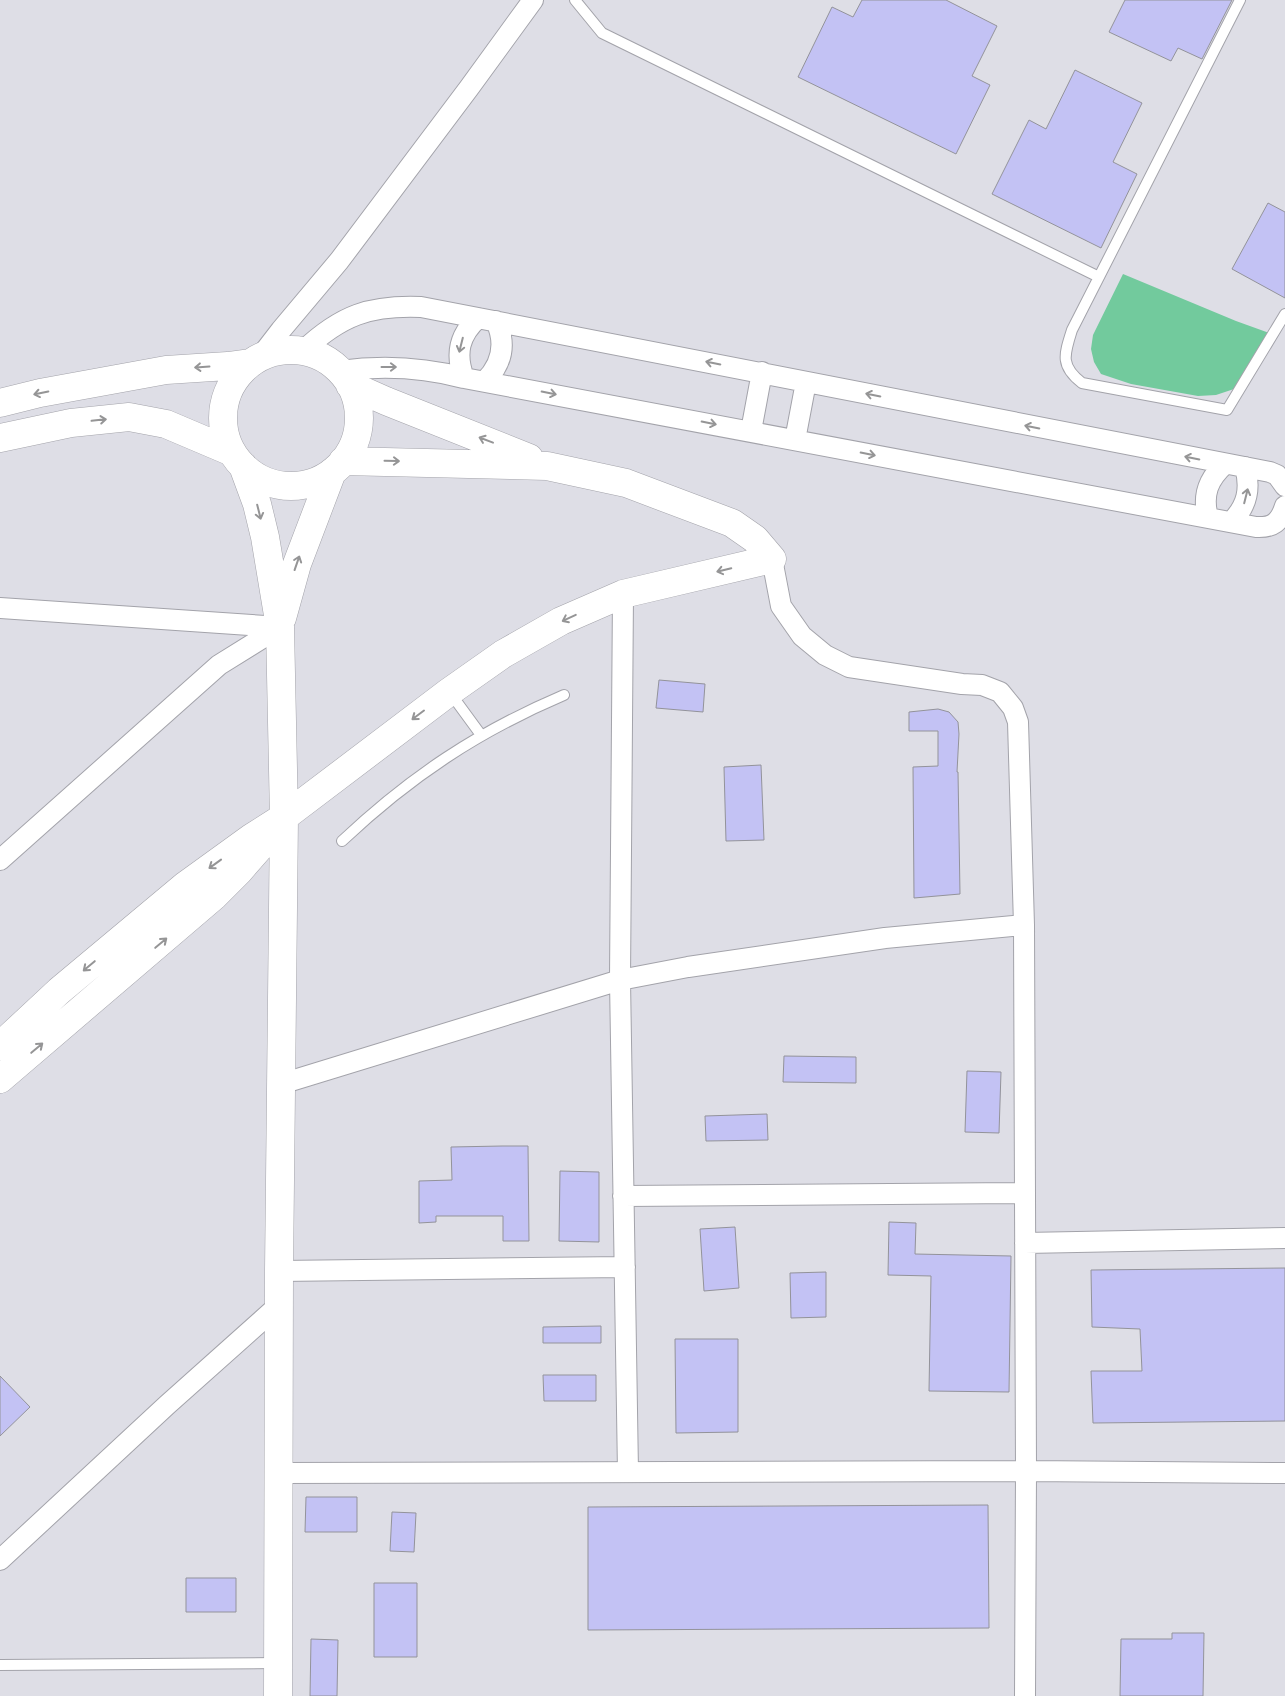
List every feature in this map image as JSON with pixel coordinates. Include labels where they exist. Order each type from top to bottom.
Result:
[{"type":"street","points":[[278,1696],[279,1271],[284,817],[280,627],[265,537],[257,504],[224,434],[223,414],[227,394],[236,377],[256,360],[339,262],[533,0]]},
{"type":"street","points":[[303,351],[337,323],[357,314],[378,308],[421,307],[1270,472],[1277,475],[1285,486]]},
{"type":"street","points":[[464,378],[458,356],[460,345],[467,330],[487,319]]},
{"type":"street","points":[[485,381],[496,368],[502,353],[502,336],[487,319]]},
{"type":"street","points":[[0,404],[40,393],[166,370],[228,366],[256,360],[282,350],[303,351],[323,358],[345,378],[386,401],[547,466],[626,483],[732,523],[756,539],[772,558],[782,606],[802,636],[825,655],[849,667],[962,684],[982,685],[1000,692],[1013,708],[1018,722],[1024,925],[1025,1696]]},
{"type":"street","points":[[345,378],[365,368],[407,368],[440,372],[1266,527],[1277,523],[1285,506]]},
{"type":"street","points":[[751,431],[762,372]]},
{"type":"street","points":[[0,860],[218,665],[280,627],[297,564],[338,466],[354,443],[358,424],[357,404],[345,378]]},
{"type":"street","points":[[795,440],[806,382]]},
{"type":"street","points":[[0,438],[71,423],[129,417],[166,424],[237,459],[259,478],[277,484],[296,486],[315,481],[338,466],[547,466]]},
{"type":"street","points":[[1208,517],[1205,508],[1207,488],[1217,471],[1225,464]]},
{"type":"street","points":[[1232,521],[1246,501],[1248,484],[1246,468]]},
{"type":"street","points":[[0,1046],[59,991],[186,885],[251,838],[284,817],[449,692],[503,654],[531,637],[569,618],[623,594],[772,558]]},
{"type":"street","points":[[623,594],[620,980],[628,1472]]},
{"type":"street","points":[[0,608],[280,627]]},
{"type":"street","points":[[0,1079],[214,896],[262,845],[284,817]]},
{"type":"street","points":[[282,1084],[620,980],[688,967],[886,938],[1024,925]]},
{"type":"street","points":[[624,1196],[1025,1193]]},
{"type":"street","points":[[1025,1242],[1285,1238]]},
{"type":"street","points":[[279,1271],[625,1267]]},
{"type":"street","points":[[0,1560],[167,1405],[279,1305]]},
{"type":"street","points":[[278,1473],[1026,1471],[1285,1473]]},
{"type":"lane","points":[[576,0],[602,33],[1099,277]]},
{"type":"lane","points":[[1240,0],[1072,330],[1066,349],[1065,364],[1071,375],[1082,383],[1228,410],[1285,314]]},
{"type":"lane","points":[[449,692],[481,736]]},
{"type":"lane","points":[[342,841],[401,789],[450,754],[536,707],[564,695]]},
{"type":"lane","points":[[0,1666],[278,1663]]},
{"type":"green space","points":[[1123,274],[1272,334],[1234,389],[1216,395],[1198,396],[1131,384],[1101,374],[1094,362],[1091,349],[1093,335]]},
{"type":"building","points":[[862,0],[946,0],[997,26],[972,76],[990,85],[956,154],[798,77],[832,7],[853,17]]},
{"type":"building","points":[[1125,0],[1232,0],[1202,59],[1178,48],[1171,61],[1109,32]]},
{"type":"building","points":[[1075,70],[1142,103],[1113,162],[1137,174],[1101,248],[992,194],[1029,120],[1046,129]]},
{"type":"building","points":[[1268,203],[1285,212],[1285,298],[1232,269]]},
{"type":"building","points":[[659,680],[705,684],[703,712],[656,708]]},
{"type":"building","points":[[938,709],[949,712],[958,722],[957,772],[960,894],[914,898],[913,767],[938,766],[938,731],[909,731],[909,712]]},
{"type":"building","points":[[761,765],[764,840],[726,841],[724,767]]},
{"type":"building","points":[[784,1056],[856,1057],[856,1083],[783,1082]]},
{"type":"building","points":[[967,1071],[1001,1072],[999,1133],[965,1132]]},
{"type":"building","points":[[767,1114],[768,1140],[706,1141],[705,1116]]},
{"type":"building","points":[[528,1146],[529,1241],[503,1241],[503,1216],[436,1216],[436,1222],[419,1223],[419,1181],[452,1180],[451,1147]]},
{"type":"building","points":[[560,1171],[599,1172],[599,1242],[559,1241]]},
{"type":"building","points":[[889,1222],[916,1223],[915,1254],[1011,1256],[1009,1392],[929,1391],[931,1276],[888,1275]]},
{"type":"building","points":[[735,1227],[739,1288],[704,1291],[700,1229]]},
{"type":"building","points":[[1285,1268],[1285,1421],[1093,1423],[1091,1371],[1142,1371],[1140,1329],[1092,1327],[1091,1270]]},
{"type":"building","points":[[826,1272],[826,1317],[791,1318],[790,1273]]},
{"type":"building","points":[[601,1326],[601,1343],[543,1343],[543,1327]]},
{"type":"building","points":[[675,1339],[738,1339],[738,1432],[676,1433]]},
{"type":"building","points":[[543,1375],[596,1375],[596,1401],[544,1401]]},
{"type":"building","points":[[0,1376],[30,1407],[0,1436]]},
{"type":"building","points":[[306,1497],[357,1497],[357,1532],[305,1532]]},
{"type":"building","points":[[988,1505],[989,1628],[588,1630],[588,1507]]},
{"type":"building","points":[[392,1512],[416,1513],[414,1552],[390,1551]]},
{"type":"building","points":[[186,1578],[236,1578],[236,1612],[186,1612]]},
{"type":"building","points":[[374,1583],[417,1583],[417,1657],[374,1657]]},
{"type":"building","points":[[1172,1633],[1204,1633],[1203,1696],[1120,1696],[1121,1639],[1172,1639]]},
{"type":"building","points":[[311,1639],[338,1640],[337,1696],[310,1696]]}]
